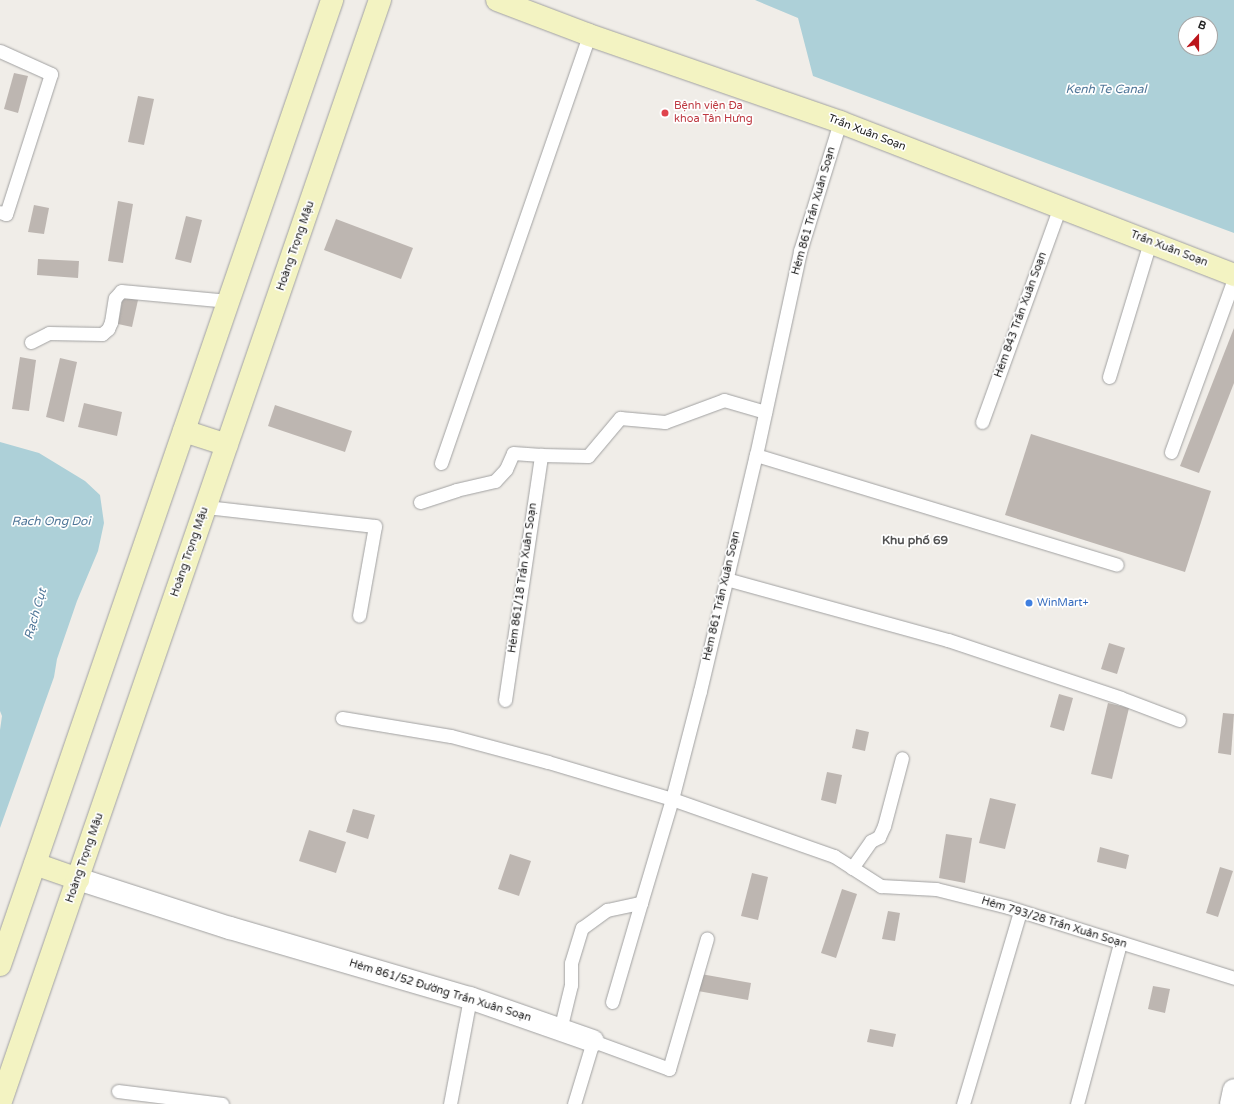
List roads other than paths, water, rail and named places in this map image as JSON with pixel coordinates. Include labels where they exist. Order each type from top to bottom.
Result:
[{"type":"main road","points":[[0,965],[332,0]]},
{"type":"main road","name":"Hoàng Trọng Mậu","points":[[0,1104],[380,0]]},
{"type":"main road","name":"Trần Xuân Soạn","points":[[497,0],[589,35],[840,122],[1234,274]]},
{"type":"main road","points":[[184,432],[227,445]]},
{"type":"main road","points":[[35,864],[78,879]]},
{"type":"street","name":"Hẻm 861/52 Đường Trần Xuân Soạn","points":[[78,879],[230,928],[470,998],[593,1041]]},
{"type":"street","points":[[1231,1104],[1234,1090]]},
{"type":"lane","points":[[442,463],[589,35]]},
{"type":"lane","points":[[0,51],[51,74],[6,214],[0,212]]},
{"type":"lane","name":"Hẻm 861 Trần Xuân Soạn","points":[[612,1002],[672,799],[700,691],[756,455],[800,251],[840,122]]},
{"type":"lane","name":"Hẻm 843 Trần Xuân Soạn","points":[[982,422],[1060,207]]},
{"type":"lane","points":[[1109,377],[1150,242]]},
{"type":"lane","points":[[1171,452],[1234,279]]},
{"type":"lane","points":[[31,342],[49,333],[102,334],[108,329],[111,322],[115,298],[121,291],[229,301]]},
{"type":"lane","points":[[420,502],[456,490],[495,481],[506,469],[513,453],[588,456],[620,418],[665,422],[724,400],[765,412]]},
{"type":"lane","name":"Hẻm 861/18 Trần Xuân Soạn","points":[[505,700],[541,455]]},
{"type":"lane","points":[[756,455],[1117,565]]},
{"type":"lane","points":[[206,507],[375,526],[359,616]]},
{"type":"lane","points":[[726,579],[948,640],[1121,698],[1179,720]]},
{"type":"lane","name":"Hẻm 793/28 Trần Xuân Soạn","points":[[342,718],[451,736],[548,762],[672,799],[834,856],[881,886],[936,889],[1020,911],[1234,978]]},
{"type":"lane","points":[[852,868],[871,840],[878,837],[884,826],[902,758]]},
{"type":"lane","points":[[560,1030],[571,985],[571,963],[582,928],[607,910],[641,904]]},
{"type":"lane","points":[[963,1104],[1020,911]]},
{"type":"lane","name":"Hẻm 861/52 Đường Trần Xuân Soạn","points":[[593,1041],[669,1069],[707,938]]},
{"type":"lane","points":[[1077,1104],[1120,943]]},
{"type":"lane","points":[[450,1104],[470,998]]},
{"type":"lane","points":[[574,1104],[593,1041]]},
{"type":"lane","points":[[118,1091],[222,1104]]},
{"type":"water","name":"Kenh Te Canal","points":[[755,0],[1234,0],[1234,233],[813,76],[798,18]]},
{"type":"water","name":"Rach Ong Doi","points":[[0,442],[39,453],[85,481],[100,495],[104,523],[98,551],[77,601],[57,659],[54,677],[0,828],[0,730],[2,716],[0,711]]},
{"type":"place","name":"Bệnh viện Đa khoa Tân Hưng","points":[[665,113]]},
{"type":"place","name":"WinMart+","points":[[1029,603]]},
{"type":"district","name":"Khu phố 69","points":[[915,541]]},
{"type":"water label","name":"Rạch Cụt","points":[[36,614]]}]
